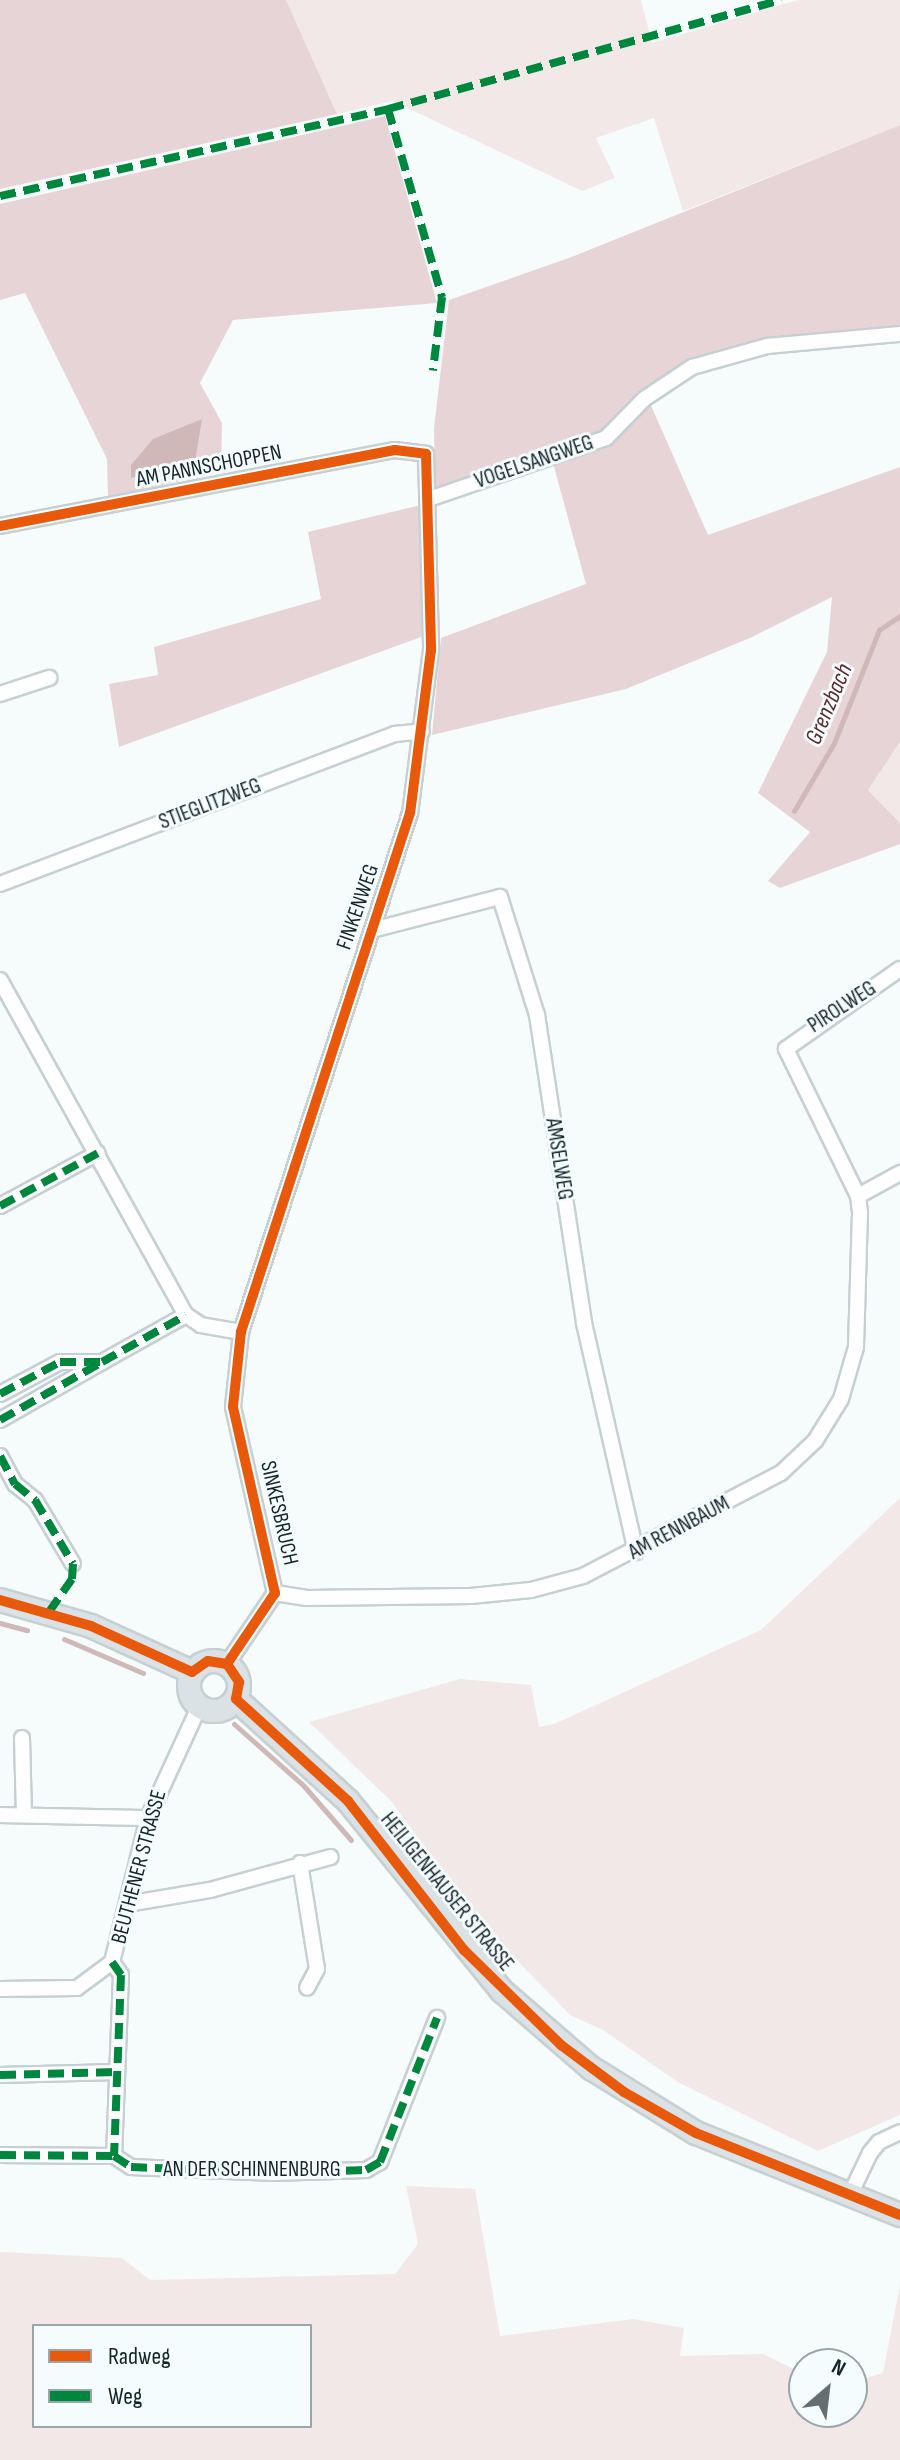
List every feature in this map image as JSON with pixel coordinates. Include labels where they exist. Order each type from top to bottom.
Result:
[{"type":"main road","points":[[0,1600],[102,1629],[192,1672]]},
{"type":"main road","points":[[208,1661],[227,1664],[239,1682],[236,1699],[220,1711],[199,1707],[188,1691],[192,1672],[208,1661]]},
{"type":"main road","name":"HEILIGENHAUSER STRASSE","points":[[236,1699],[256,1712],[348,1801],[464,1950],[561,2045],[624,2092],[696,2133],[900,2215]]},
{"type":"street","name":"VOGELSANGWEG","points":[[429,499],[606,438],[644,399],[692,367],[767,346],[900,334]]},
{"type":"street","name":"AM PANNSCHOPPEN","points":[[0,526],[395,450],[426,454]]},
{"type":"street","name":"FINKENWEG","points":[[237,1358],[241,1332],[410,813],[431,650],[426,454]]},
{"type":"street","points":[[0,694],[49,678]]},
{"type":"street","name":"STIEGLITZWEG","points":[[0,884],[395,734],[422,731]]},
{"type":"street","name":"AMSELWEG","points":[[372,930],[500,897],[537,1015],[584,1323],[636,1552]]},
{"type":"street","name":"PIROLWEG","points":[[786,1049],[900,969]]},
{"type":"street","points":[[0,980],[186,1315],[201,1325],[241,1332]]},
{"type":"street","name":"AM RENNBAUM","points":[[275,1593],[307,1598],[471,1596],[531,1590],[583,1576],[636,1552],[781,1473],[815,1441],[841,1399],[856,1347],[858,1196],[786,1049]]},
{"type":"street","points":[[0,1206],[98,1153]]},
{"type":"street","points":[[858,1196],[900,1173]]},
{"type":"street","points":[[0,1420],[186,1315]]},
{"type":"street","name":"SINKESBRUCH","points":[[227,1664],[275,1593],[233,1407],[237,1358]]},
{"type":"street","points":[[0,1394],[60,1362],[102,1362]]},
{"type":"street","points":[[0,1456],[15,1484],[35,1500],[73,1564]]},
{"type":"street","name":"BEUTHENER STRASSE","points":[[0,1989],[77,1988],[112,1962],[148,1818],[199,1707]]},
{"type":"street","points":[[22,1738],[24,1814]]},
{"type":"street","points":[[0,1815],[148,1818]]},
{"type":"street","points":[[127,1904],[210,1890],[331,1857]]},
{"type":"street","points":[[300,1863],[317,1969],[307,1988]]},
{"type":"street","points":[[112,1962],[121,1975],[114,2156]]},
{"type":"street","name":"AN DER SCHINNENBURG","points":[[0,2155],[114,2156],[131,2167],[164,2171],[366,2170],[380,2162],[437,2018]]},
{"type":"street","points":[[0,2075],[117,2072]]},
{"type":"street","points":[[849,2197],[870,2153],[879,2142],[900,2132]]},
{"type":"shaded area","points":[[0,0],[286,0],[337,114],[0,189]]},
{"type":"shaded area","points":[[286,0],[641,0],[652,43],[798,0],[900,0],[900,125],[683,211],[654,118],[596,138],[615,178],[582,191],[393,101],[337,114]]},
{"type":"shaded area","points":[[385,116],[437,303],[233,320],[200,383],[222,423],[221,472],[108,497],[107,459],[25,293],[0,300],[0,204]]},
{"type":"shaded area","points":[[900,125],[900,330],[767,338],[689,361],[649,401],[708,535],[900,467],[900,742],[868,790],[900,823],[900,844],[780,888],[768,881],[810,832],[758,793],[827,652],[832,597],[750,638],[626,689],[432,735],[441,638],[586,584],[553,463],[435,493],[434,428],[449,300],[569,258]]},
{"type":"shaded area","points":[[202,419],[195,462],[131,478],[131,465],[153,439]]},
{"type":"shaded area","points":[[421,505],[421,637],[119,747],[109,684],[158,675],[154,647],[321,599],[308,532]]},
{"type":"shaded area","points":[[900,742],[900,823],[868,790]]},
{"type":"shaded area","points":[[900,1498],[900,2115],[818,2151],[678,2082],[603,2030],[570,2015],[478,1920],[391,1801],[309,1722],[460,1679],[531,1685],[539,1727],[554,1724],[761,1630]]},
{"type":"shaded area","points":[[406,2186],[475,2189],[500,2336],[633,2319],[684,2328],[680,2356],[763,2354],[788,2366],[788,2428],[868,2428],[868,2377],[883,2373],[900,2285],[900,2460],[0,2460],[0,2252],[122,2258],[150,2280],[395,2274],[418,2244]]},
{"type":"waterway","name":"Grenzbach","points":[[794,811],[834,743],[879,630],[900,616]]},
{"type":"waterway","points":[[0,1623],[27,1630]]},
{"type":"waterway","points":[[64,1639],[143,1673]]},
{"type":"waterway","points":[[234,1724],[303,1785],[351,1840]]},
{"type":"marked path","points":[[0,196],[388,109],[781,0]]},
{"type":"marked path","points":[[388,109],[442,297],[433,370]]},
{"type":"marked path","points":[[0,1206],[98,1153]]},
{"type":"marked path","points":[[0,1394],[60,1362],[102,1362],[186,1315]]},
{"type":"marked path","points":[[0,1420],[102,1362]]},
{"type":"marked path","points":[[0,1456],[15,1484],[35,1500],[73,1564],[72,1579],[49,1612]]},
{"type":"marked path","points":[[112,1962],[121,1975],[114,2156],[131,2167],[274,2173],[366,2170],[380,2162],[437,2018]]},
{"type":"marked path","points":[[0,2075],[117,2072]]},
{"type":"marked path","points":[[0,2155],[114,2156]]},
{"type":"cycle path","points":[[0,526],[395,450],[426,454],[431,650],[410,813],[241,1332],[233,1407],[275,1593],[227,1664]]},
{"type":"cycle path","points":[[0,1600],[91,1626],[192,1672],[208,1661],[227,1664],[239,1682],[236,1699],[348,1801],[464,1950],[561,2045],[624,2092],[696,2133],[900,2215]]}]
